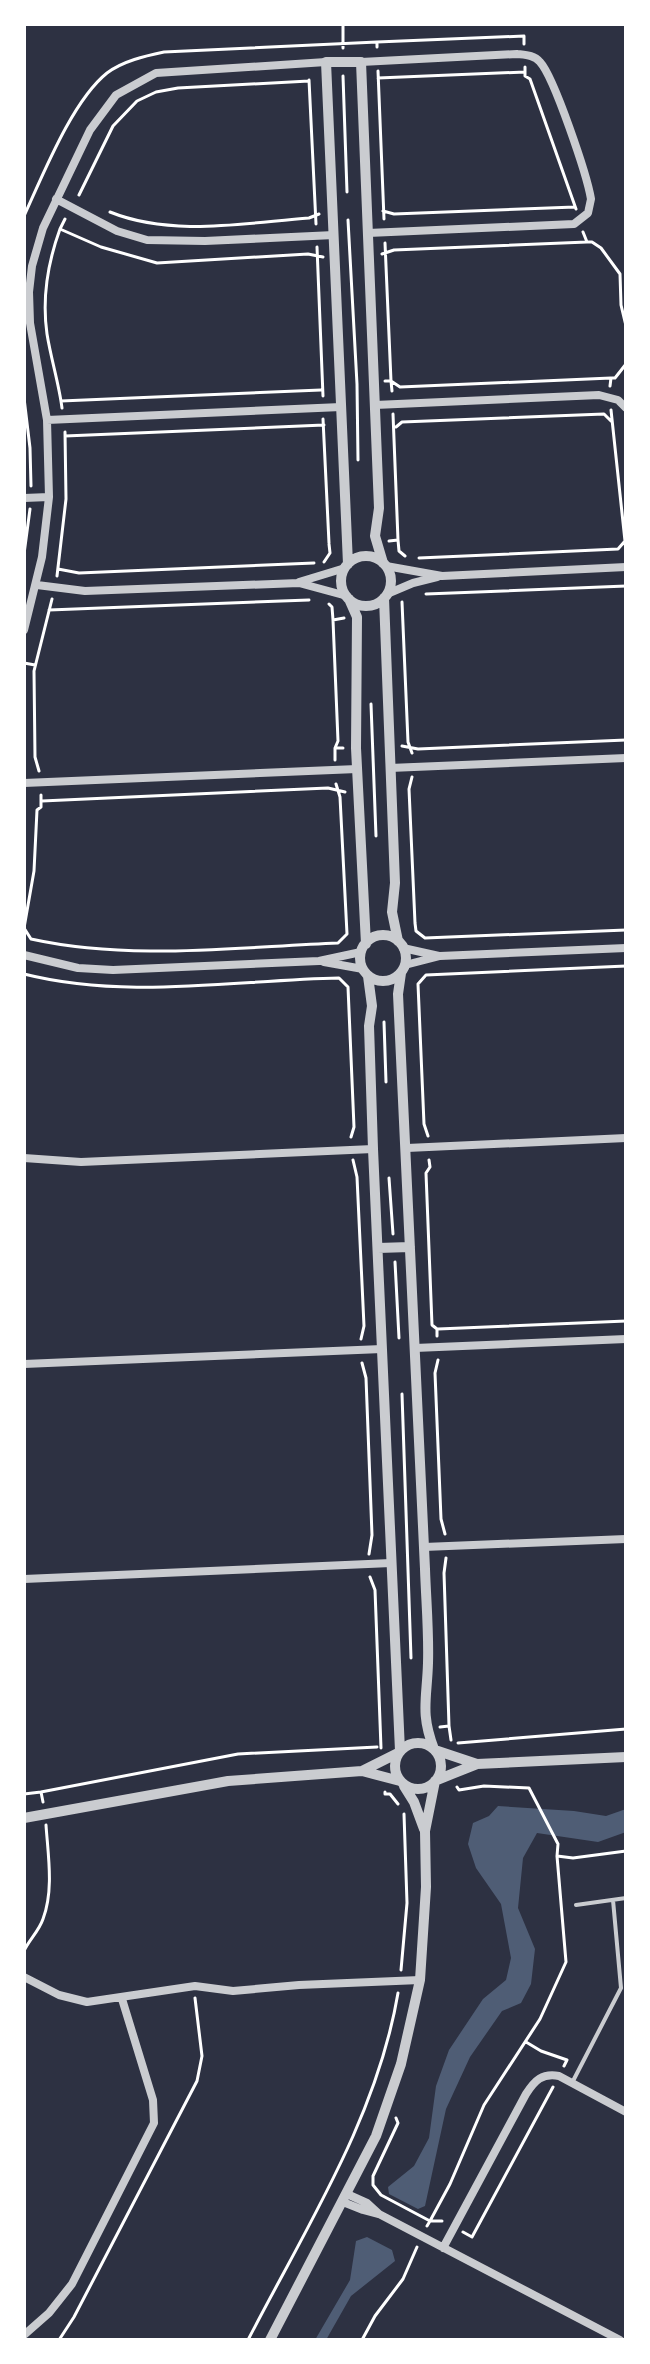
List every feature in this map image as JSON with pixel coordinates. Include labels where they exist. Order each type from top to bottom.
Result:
[{"type":"street","points":[[24,630],[37,585],[49,497],[47,420],[30,323],[28,275],[56,199],[90,130],[116,95],[156,73],[524,54],[537,59],[544,67],[589,188],[591,207],[585,219],[568,225],[368,233]]},
{"type":"street","points":[[326,62],[343,431],[346,566],[342,582],[357,617],[357,769],[363,948],[372,1006],[369,1026],[372,1127],[399,1752],[394,1767],[414,1802],[425,1831]]},
{"type":"street","points":[[270,2340],[345,2198],[385,2113],[412,2025],[425,1936],[425,1831],[441,1765],[426,1728],[424,1710],[428,1665],[424,1547],[398,994],[403,969],[401,944],[392,912],[395,883],[386,596],[391,580],[376,541],[375,524],[379,508],[361,62]]},
{"type":"street","points":[[56,199],[117,231],[147,240],[205,241],[334,235]]},
{"type":"street","points":[[375,405],[610,396],[626,408]]},
{"type":"street","points":[[47,420],[341,407]]},
{"type":"street","points":[[27,497],[49,497]]},
{"type":"street","points":[[37,585],[85,591],[299,583],[346,566],[361,556],[442,576]]},
{"type":"street","points":[[299,583],[371,605],[413,583],[442,576],[626,567]]},
{"type":"street","points":[[390,768],[626,758]]},
{"type":"street","points":[[24,783],[357,769]]},
{"type":"street","points":[[24,955],[78,968],[113,970],[319,961],[363,948],[378,936],[391,937],[401,944],[440,956]]},
{"type":"street","points":[[319,961],[366,972],[374,980],[389,981],[403,969],[440,956],[626,948]]},
{"type":"street","points":[[407,1148],[626,1138]]},
{"type":"street","points":[[24,1158],[81,1162],[373,1149]]},
{"type":"street","points":[[378,1248],[410,1247]]},
{"type":"street","points":[[415,1348],[626,1339]]},
{"type":"street","points":[[24,1364],[382,1349]]},
{"type":"street","points":[[424,1547],[626,1539]]},
{"type":"street","points":[[24,1579],[391,1563]]},
{"type":"street","points":[[24,1818],[228,1781],[362,1771],[412,1743],[420,1742],[477,1764]]},
{"type":"street","points":[[362,1771],[400,1781],[414,1789],[429,1786],[477,1764],[626,1757]]},
{"type":"street","points":[[24,1977],[74,2000],[87,2002],[195,1986],[233,1991],[420,1980]]},
{"type":"street","points":[[24,2335],[49,2313],[72,2284],[154,2123],[153,2100],[122,1999]]},
{"type":"street","points":[[443,2248],[533,2083],[552,2075],[626,2112]]},
{"type":"street","points":[[345,2198],[367,2203],[379,2214],[620,2340]]},
{"type":"lane","points":[[576,1905],[626,1898]]},
{"type":"lane","points":[[572,2083],[621,1988],[613,1900]]},
{"type":"path","points":[[343,24],[347,197]]},
{"type":"path","points":[[587,242],[555,144],[525,72],[524,36],[377,42],[399,551],[409,559],[618,549],[625,541]]},
{"type":"path","points":[[308,45],[329,543]]},
{"type":"path","points":[[378,78],[525,72]]},
{"type":"path","points":[[86,200],[77,194],[113,126],[137,101],[156,92],[178,88],[309,81]]},
{"type":"path","points":[[310,91],[378,88]]},
{"type":"path","points":[[367,212],[394,214],[575,207]]},
{"type":"path","points":[[106,210],[128,219],[162,226],[209,226],[347,213],[357,384],[358,461]]},
{"type":"path","points":[[60,229],[52,250],[46,301],[47,331],[65,436],[66,499],[58,569],[35,665],[34,742],[41,801],[37,810],[34,871],[24,928],[31,939],[115,951],[338,943],[347,934],[335,748]]},
{"type":"path","points":[[386,254],[394,250],[592,242],[601,248],[620,274],[621,305],[626,326]]},
{"type":"path","points":[[61,401],[391,381],[400,387],[615,378],[626,364]]},
{"type":"path","points":[[611,378],[611,421],[626,552]]},
{"type":"path","points":[[24,398],[31,476],[24,554]]},
{"type":"path","points":[[65,436],[324,428],[343,431],[394,429],[402,422],[604,414],[611,421]]},
{"type":"path","points":[[24,478],[31,476]]},
{"type":"path","points":[[376,541],[398,540]]},
{"type":"path","points":[[58,569],[79,573],[324,563]]},
{"type":"path","points":[[426,594],[626,586]]},
{"type":"path","points":[[408,596],[401,603],[413,783],[409,789],[416,931],[425,938],[626,930]]},
{"type":"path","points":[[49,610],[309,599]]},
{"type":"path","points":[[24,663],[35,665]]},
{"type":"path","points":[[371,702],[376,836]]},
{"type":"path","points":[[410,747],[626,740]]},
{"type":"path","points":[[41,801],[328,788],[337,791]]},
{"type":"path","points":[[24,943],[27,933]]},
{"type":"path","points":[[432,1325],[426,1173],[430,1167],[424,1124],[418,984],[426,975],[626,966]]},
{"type":"path","points":[[24,974],[50,980],[132,988],[339,978],[348,987],[354,1127],[350,1132],[357,1177],[372,1535],[369,1563],[370,1582],[375,1590],[384,1761]]},
{"type":"path","points":[[384,1019],[386,1096]]},
{"type":"path","points":[[406,1126],[424,1124]]},
{"type":"path","points":[[354,1127],[372,1127]]},
{"type":"path","points":[[389,1170],[399,1341]]},
{"type":"path","points":[[414,1325],[432,1325],[437,1329],[626,1321]]},
{"type":"path","points":[[363,1328],[398,1327]]},
{"type":"path","points":[[437,1329],[435,1373],[441,1519],[445,1527],[446,1546],[444,1573],[449,1726]]},
{"type":"path","points":[[416,1369],[437,1369]]},
{"type":"path","points":[[364,1372],[383,1371]]},
{"type":"path","points":[[402,1385],[411,1661]]},
{"type":"path","points":[[452,1743],[626,1729]]},
{"type":"path","points":[[24,1794],[238,1754],[381,1747]]},
{"type":"path","points":[[430,2221],[450,2184],[484,2105],[540,2019],[566,1962],[558,1844],[532,1790],[524,1786],[484,1786],[459,1790],[454,1774]]},
{"type":"path","points":[[248,2340],[356,2130],[385,2050],[400,1979],[407,1903],[404,1812],[390,1794],[385,1794],[385,1779]]},
{"type":"path","points":[[24,1951],[39,1929],[47,1906],[49,1858],[41,1792]]},
{"type":"path","points":[[557,1856],[573,1858],[626,1851]]},
{"type":"path","points":[[385,2113],[397,2118],[398,2123],[372,2182],[376,2191],[416,2213]]},
{"type":"path","points":[[362,2340],[375,2316],[403,2279],[423,2236]]},
{"type":"water","points":[[498,1806],[606,1816],[626,1809],[626,1832],[598,1842],[537,1833],[523,1858],[518,1908],[535,1949],[531,1984],[521,2003],[502,2011],[470,2057],[446,2109],[425,2206],[418,2209],[389,2194],[388,2187],[414,2166],[429,2138],[436,2086],[449,2050],[483,1999],[506,1980],[511,1958],[501,1904],[476,1868],[468,1844],[473,1823],[489,1816]]},
{"type":"water","points":[[367,2237],[392,2250],[395,2261],[351,2296],[326,2340],[315,2340],[350,2280],[356,2241]]}]
